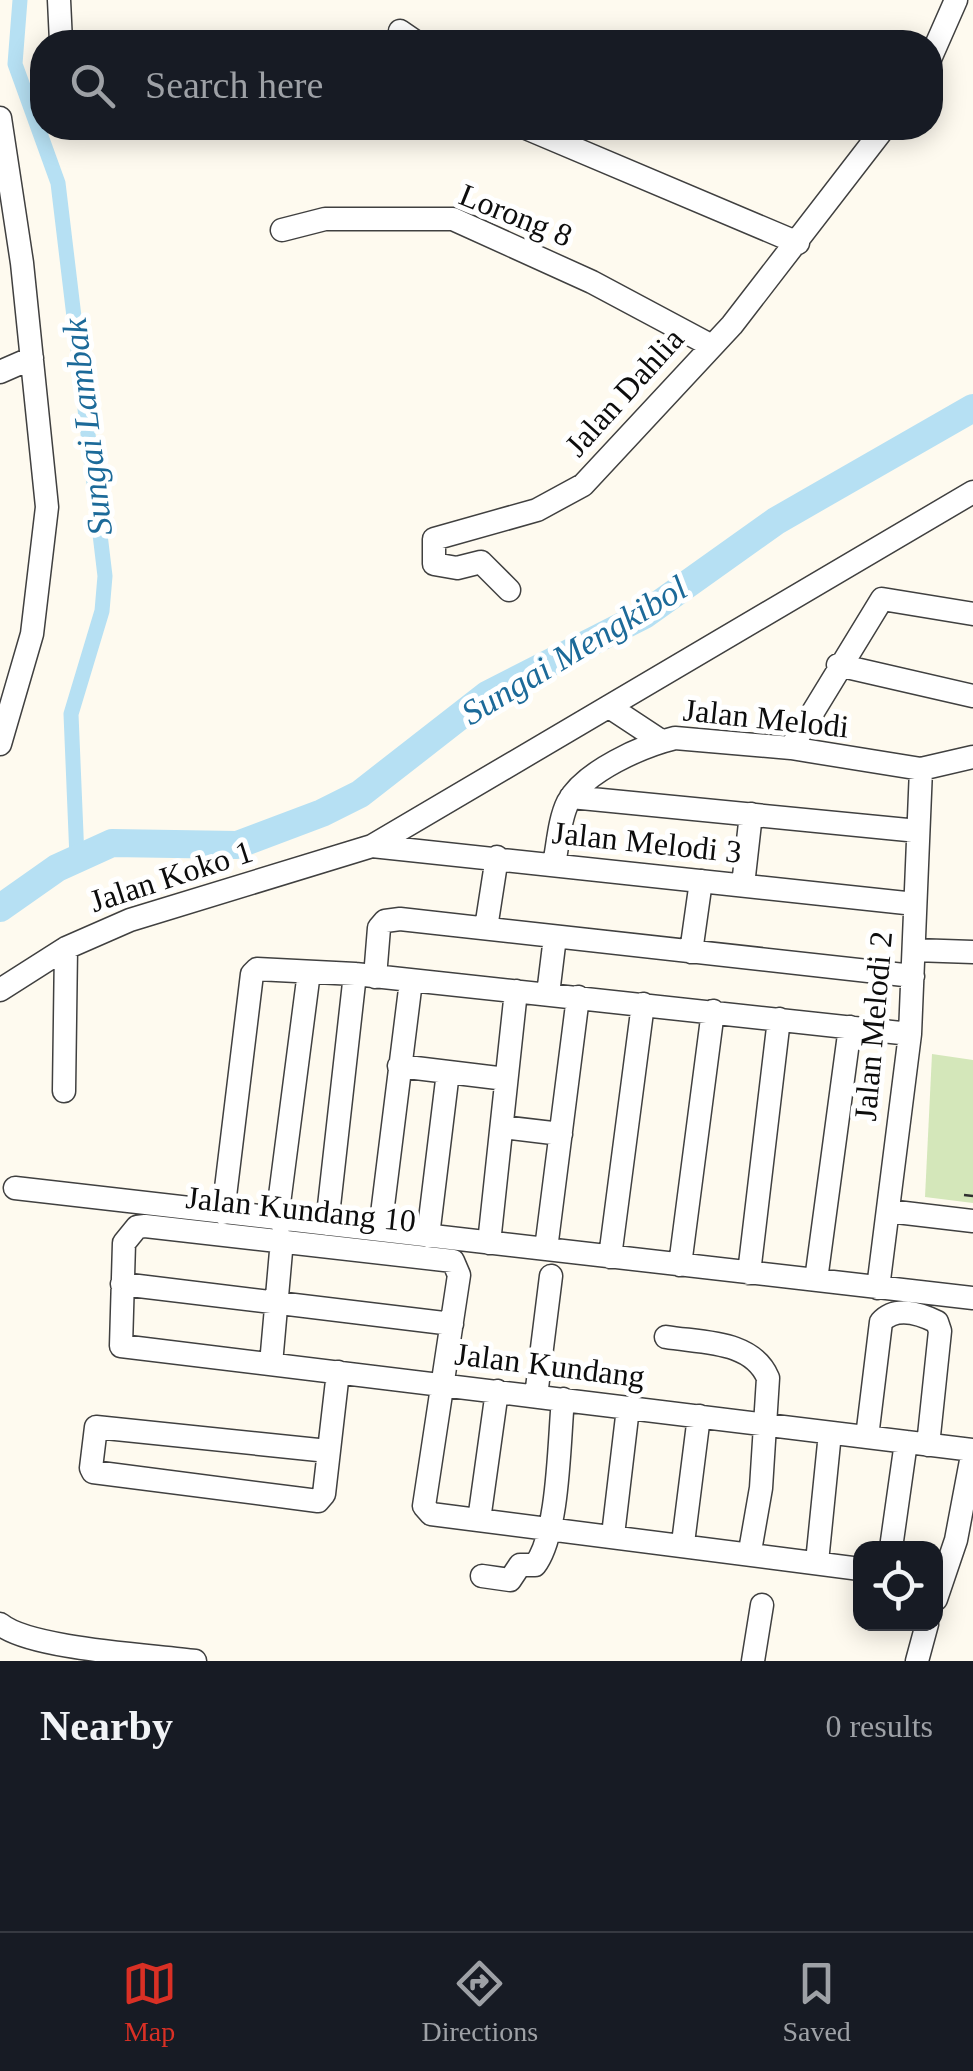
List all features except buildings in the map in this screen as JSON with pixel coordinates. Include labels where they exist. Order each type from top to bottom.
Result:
[{"type":"street","points":[[58,0],[60,30]]},
{"type":"street","points":[[943,35],[959,5]]},
{"type":"street","points":[[0,118],[11,267],[32,358],[46,464],[46,527],[32,634],[0,744]]},
{"type":"street","points":[[553,140],[659,188],[798,243]]},
{"type":"street","name":"Jalan Dahlia","points":[[509,590],[481,562],[457,568],[434,564],[434,540],[536,510],[583,485],[732,325],[875,140]]},
{"type":"street","name":"Lorong 8","points":[[282,230],[325,219],[453,219],[592,282],[710,345]]},
{"type":"street","points":[[0,372],[32,358]]},
{"type":"street","points":[[372,846],[973,492]]},
{"type":"street","points":[[791,748],[882,598],[973,614]]},
{"type":"street","points":[[838,665],[973,696]]},
{"type":"street","points":[[611,708],[661,741]]},
{"type":"street","name":"Jalan Melodi","points":[[571,797],[588,780],[661,741],[675,738],[791,748],[921,769]]},
{"type":"street","points":[[921,769],[972,754]]},
{"type":"street","name":"Jalan Melodi 2","points":[[878,1288],[910,1034],[921,769]]},
{"type":"street","points":[[554,864],[571,797],[918,831]]},
{"type":"street","points":[[744,886],[751,814]]},
{"type":"street","name":"Jalan Melodi 3","points":[[372,846],[915,904]]},
{"type":"street","name":"Jalan Koko 1","points":[[0,990],[66,948],[130,920],[372,846]]},
{"type":"street","points":[[486,928],[496,857]]},
{"type":"street","points":[[691,952],[701,881]]},
{"type":"street","points":[[327,1224],[365,976],[379,928],[385,921],[400,919],[912,976]]},
{"type":"street","points":[[548,994],[554,937]]},
{"type":"street","points":[[64,1092],[66,948]]},
{"type":"street","points":[[914,950],[973,952]]},
{"type":"street","points":[[223,1212],[252,974],[261,968],[712,1010],[910,1034]]},
{"type":"street","points":[[270,1364],[280,1230],[309,972]]},
{"type":"street","points":[[380,1230],[410,980]]},
{"type":"street","points":[[489,1243],[516,992]]},
{"type":"street","points":[[546,1250],[578,997]]},
{"type":"street","points":[[610,1257],[643,1004]]},
{"type":"street","points":[[680,1265],[712,1010]]},
{"type":"street","points":[[749,1273],[779,1019]]},
{"type":"street","points":[[816,1280],[850,1027]]},
{"type":"street","points":[[399,1066],[506,1078]]},
{"type":"street","points":[[428,1236],[448,1072]]},
{"type":"street","points":[[502,1126],[561,1134]]},
{"type":"street","points":[[15,1188],[223,1212],[280,1230],[327,1224],[973,1298]]},
{"type":"street","points":[[888,1211],[973,1222]]},
{"type":"street","name":"Jalan Kundang 10","points":[[119,1344],[124,1243],[138,1227],[280,1230],[444,1257],[458,1267],[459,1275],[424,1506],[431,1514],[480,1520]]},
{"type":"street","points":[[536,1396],[551,1276]]},
{"type":"street","points":[[122,1284],[452,1324]]},
{"type":"street","points":[[867,1437],[884,1316],[910,1313],[938,1322],[940,1331],[917,1444],[893,1541]]},
{"type":"street","points":[[666,1337],[742,1350],[753,1356],[768,1378],[767,1425],[750,1551]]},
{"type":"street","name":"Jalan Kundang","points":[[119,1344],[973,1450]]},
{"type":"street","points":[[328,1451],[96,1427],[93,1472],[318,1501],[324,1494],[338,1372]]},
{"type":"street","points":[[497,1391],[480,1520],[750,1551],[853,1568]]},
{"type":"street","points":[[482,1576],[510,1580],[520,1566],[535,1565],[549,1528],[563,1399]]},
{"type":"street","points":[[613,1535],[628,1408]]},
{"type":"street","points":[[683,1543],[699,1416]]},
{"type":"street","points":[[817,1562],[830,1432]]},
{"type":"street","points":[[943,1578],[956,1540],[973,1450]]},
{"type":"street","points":[[753,1661],[762,1605]]},
{"type":"street","points":[[0,1624],[18,1635],[44,1640],[195,1661]]},
{"type":"street","points":[[917,1661],[925,1631]]},
{"type":"path","points":[[964,1195],[973,1196]]},
{"type":"green space","points":[[932,1054],[973,1060],[973,1203],[925,1197]]},
{"type":"waterway","name":"Sungai Lambak","points":[[20,0],[15,64],[30,106]]},
{"type":"waterway","name":"Sungai Lambak","points":[[42,140],[58,183],[105,576],[102,611],[71,714],[77,858]]},
{"type":"waterway","name":"Sungai Mengkibol","points":[[0,908],[57,868],[112,843],[237,845],[360,794],[487,695],[644,615],[776,521],[973,408]]}]
